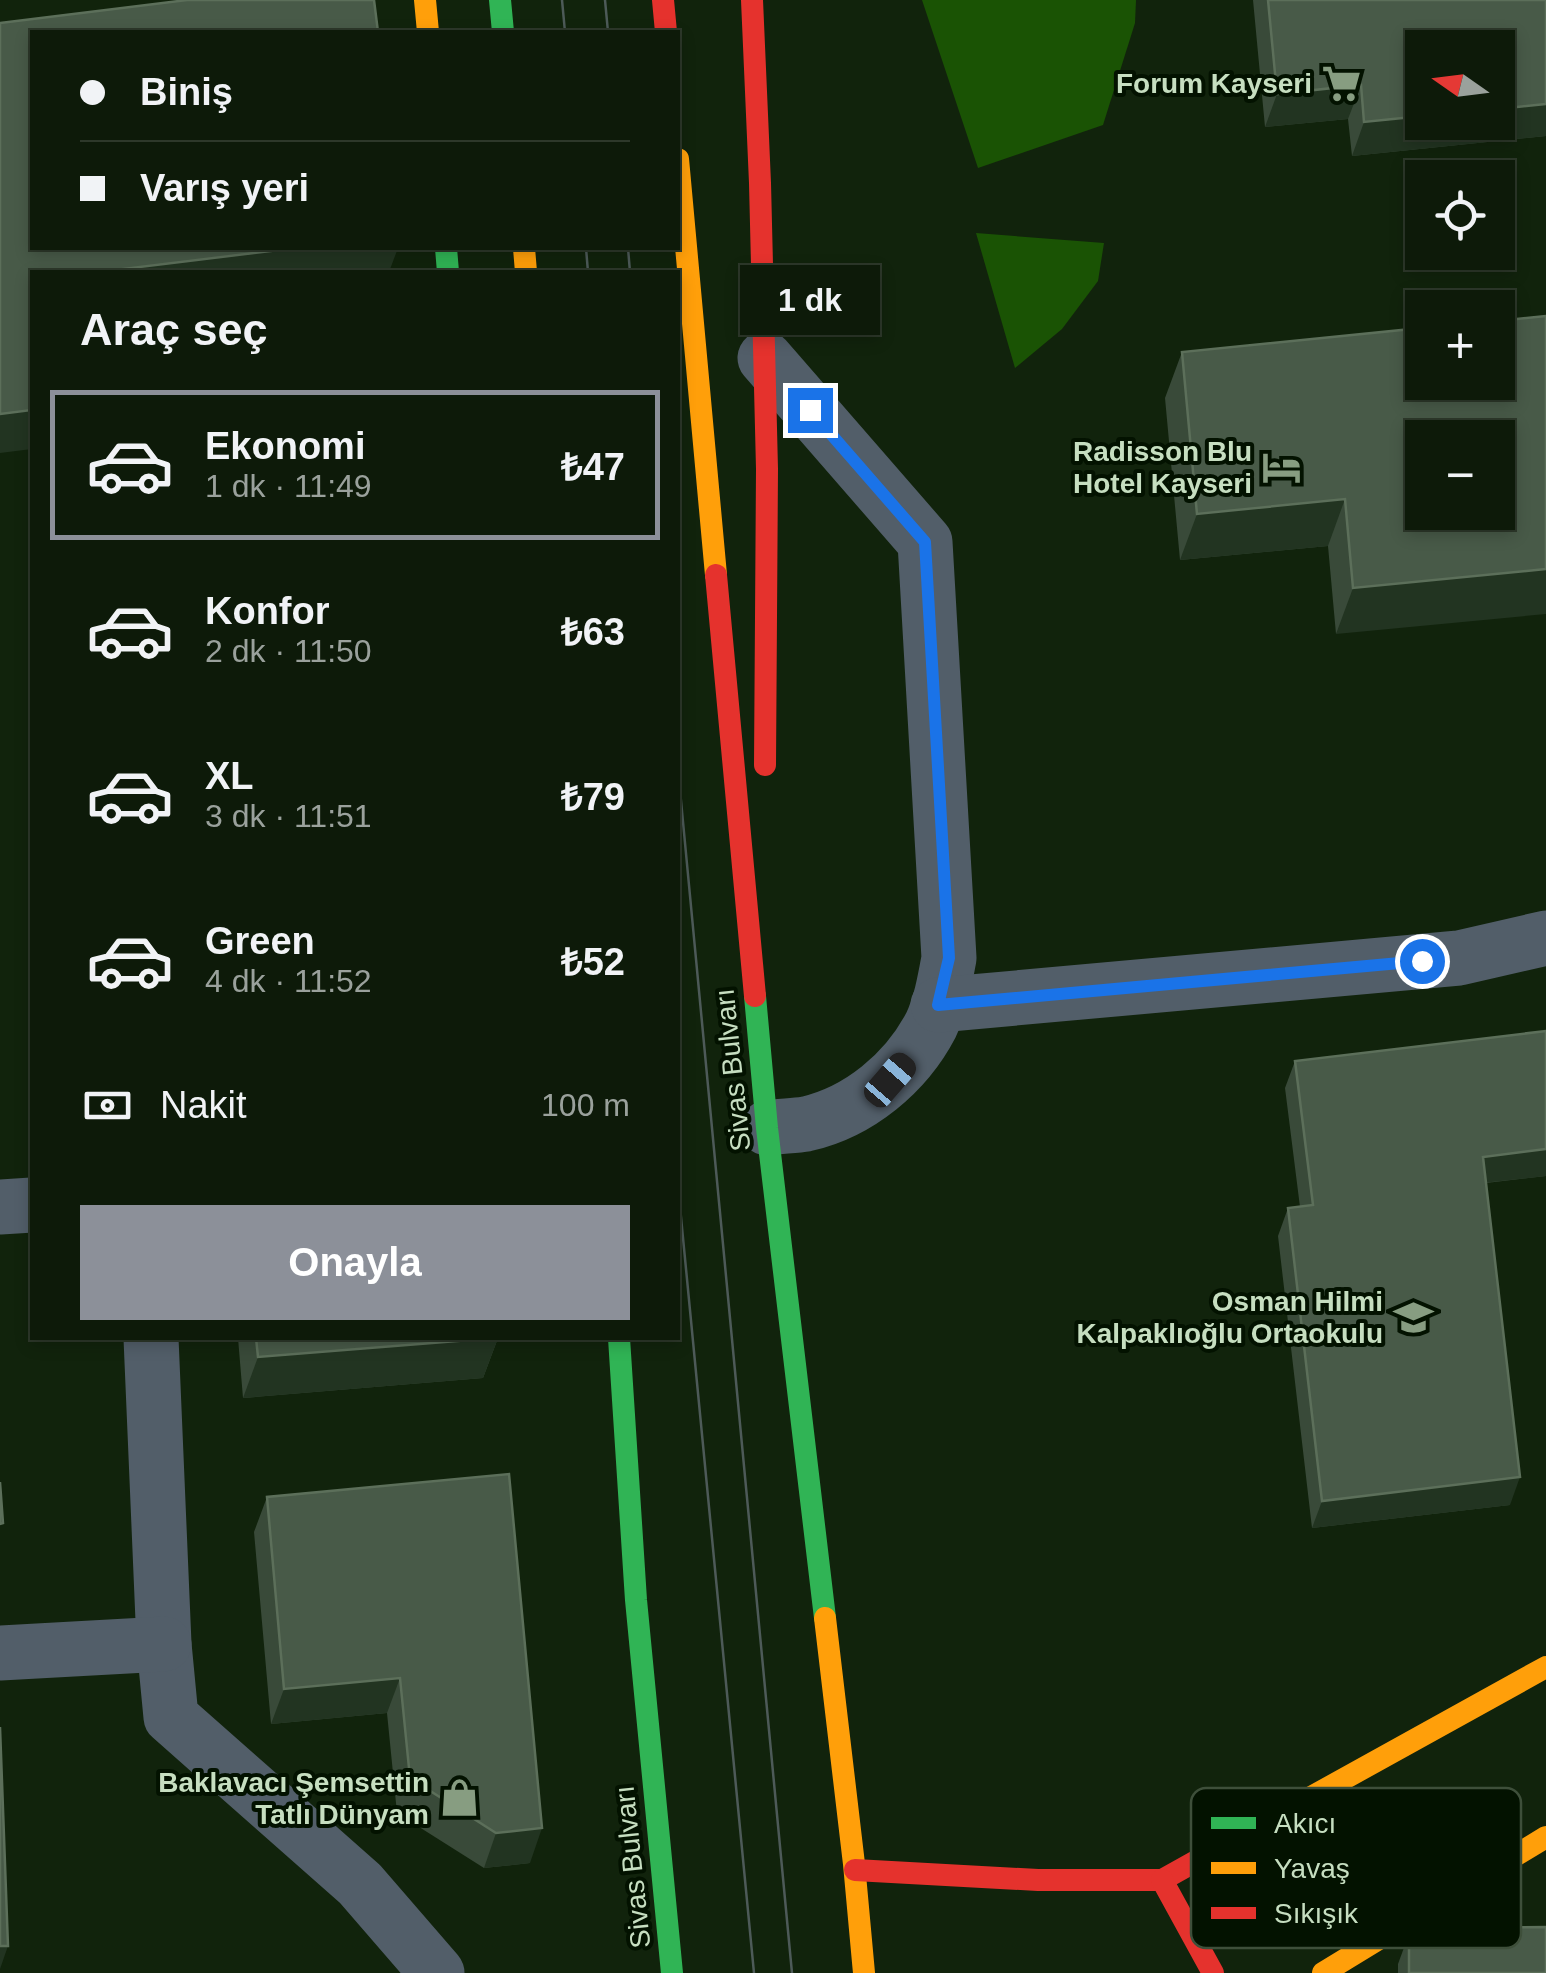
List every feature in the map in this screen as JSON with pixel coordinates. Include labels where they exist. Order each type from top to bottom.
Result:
[{"type":"main road","points":[[425,0],[428,30]]},
{"type":"main road","points":[[500,0],[504,30]]},
{"type":"main road","points":[[663,0],[666,30]]},
{"type":"main road","points":[[752,0],[767,469],[766,793]]},
{"type":"main road","name":"Sivas Bulvarı","points":[[680,180],[768,1128],[864,1973]]},
{"type":"main road","points":[[766,872],[768,1128]]},
{"type":"main road","name":"Sivas Bulvarı","points":[[619,1340],[636,1600],[672,1973]]},
{"type":"main road","points":[[1327,1788],[1546,1666]]},
{"type":"main road","points":[[1521,1852],[1546,1837]]},
{"type":"main road","points":[[855,1870],[1038,1880],[1162,1880],[1191,1864]]},
{"type":"main road","points":[[1162,1880],[1191,1933]]},
{"type":"main road","points":[[1199,1948],[1213,1973]]},
{"type":"main road","points":[[1324,1973],[1365,1948]]},
{"type":"street","points":[[765,358],[925,542],[949,958],[931,1025],[890,1080],[836,1114],[806,1124],[768,1128]]},
{"type":"street","points":[[938,1005],[1459,958],[1546,938]]},
{"type":"street","points":[[0,1207],[30,1206]]},
{"type":"street","points":[[151,1340],[164,1644],[171,1718],[360,1884],[437,1973]]},
{"type":"street","points":[[0,1653],[164,1644]]},
{"type":"green space","points":[[922,0],[1136,0],[1135,23],[1103,125],[978,168]]},
{"type":"green space","points":[[976,233],[1104,243],[1098,281],[1062,329],[1015,368]]},
{"type":"building","points":[[187,0],[374,0],[378,30],[30,30],[30,250],[280,250],[123,270],[30,270],[30,410],[0,414],[0,23]]},
{"type":"building","points":[[1268,0],[1546,0],[1546,104],[1515,107],[1515,30],[1405,30],[1405,118],[1364,122],[1361,85],[1277,94]]},
{"type":"building","points":[[1546,316],[1546,569],[1353,588],[1345,499],[1197,514],[1182,352],[1405,330],[1405,400],[1515,400],[1515,319]]},
{"type":"building","points":[[1546,1031],[1546,1149],[1483,1157],[1520,1477],[1322,1501],[1288,1208],[1313,1205],[1295,1061]]},
{"type":"building","points":[[256,1340],[470,1340],[258,1357]]},
{"type":"building","points":[[509,1474],[542,1828],[496,1833],[410,1778],[400,1678],[284,1689],[267,1497]]},
{"type":"building","points":[[0,1482],[3,1523],[0,1524]]},
{"type":"building","points":[[0,1727],[8,1946],[0,1946]]},
{"type":"building","points":[[1521,1927],[1546,1927],[1546,1973],[1409,1973],[1409,1948],[1521,1948]]},
{"type":"tram line","points":[[562,0],[565,30]]},
{"type":"tram line","points":[[605,0],[608,30]]},
{"type":"tram line","points":[[586,250],[588,270]]},
{"type":"tram line","points":[[628,250],[630,270]]},
{"type":"tram line","points":[[680,790],[792,1973]]},
{"type":"tram line","points":[[680,1207],[754,1973]]},
{"type":"traffic: fast","points":[[500,0],[503,30]]},
{"type":"traffic: fast","points":[[446,250],[448,270]]},
{"type":"traffic: fast","points":[[755,996],[825,1618]]},
{"type":"traffic: fast","points":[[619,1340],[636,1600],[672,1973]]},
{"type":"traffic: slow","points":[[425,0],[428,30]]},
{"type":"traffic: slow","points":[[680,181],[716,575]]},
{"type":"traffic: slow","points":[[524,250],[526,270]]},
{"type":"traffic: slow","points":[[825,1618],[864,1973]]},
{"type":"traffic: slow","points":[[1327,1788],[1546,1667]]},
{"type":"traffic: slow","points":[[1521,1852],[1546,1837]]},
{"type":"traffic: slow","points":[[1323,1973],[1364,1948]]},
{"type":"traffic: jam","points":[[663,0],[666,30]]},
{"type":"traffic: jam","points":[[752,0],[767,469],[765,765]]},
{"type":"traffic: jam","points":[[716,575],[755,996]]},
{"type":"traffic: jam","points":[[855,1870],[1038,1880],[1162,1880],[1191,1864]]},
{"type":"traffic: jam","points":[[1162,1880],[1191,1933]]},
{"type":"traffic: jam","points":[[1199,1948],[1213,1973]]},
{"type":"place","name":"Forum Kayseri","points":[[1342,83]]},
{"type":"place","name":"Radisson Blu Hotel Kayseri","points":[[1282,467]]},
{"type":"place","name":"Osman Hilmi Kalpaklıoğlu Ortaokulu","points":[[1413,1317]]},
{"type":"place","name":"Baklavacı Şemsettin Tatlı Dünyam","points":[[459,1798]]},
{"type":"route","points":[[810,410],[925,542],[949,958],[938,1005],[1422,961]]}]
